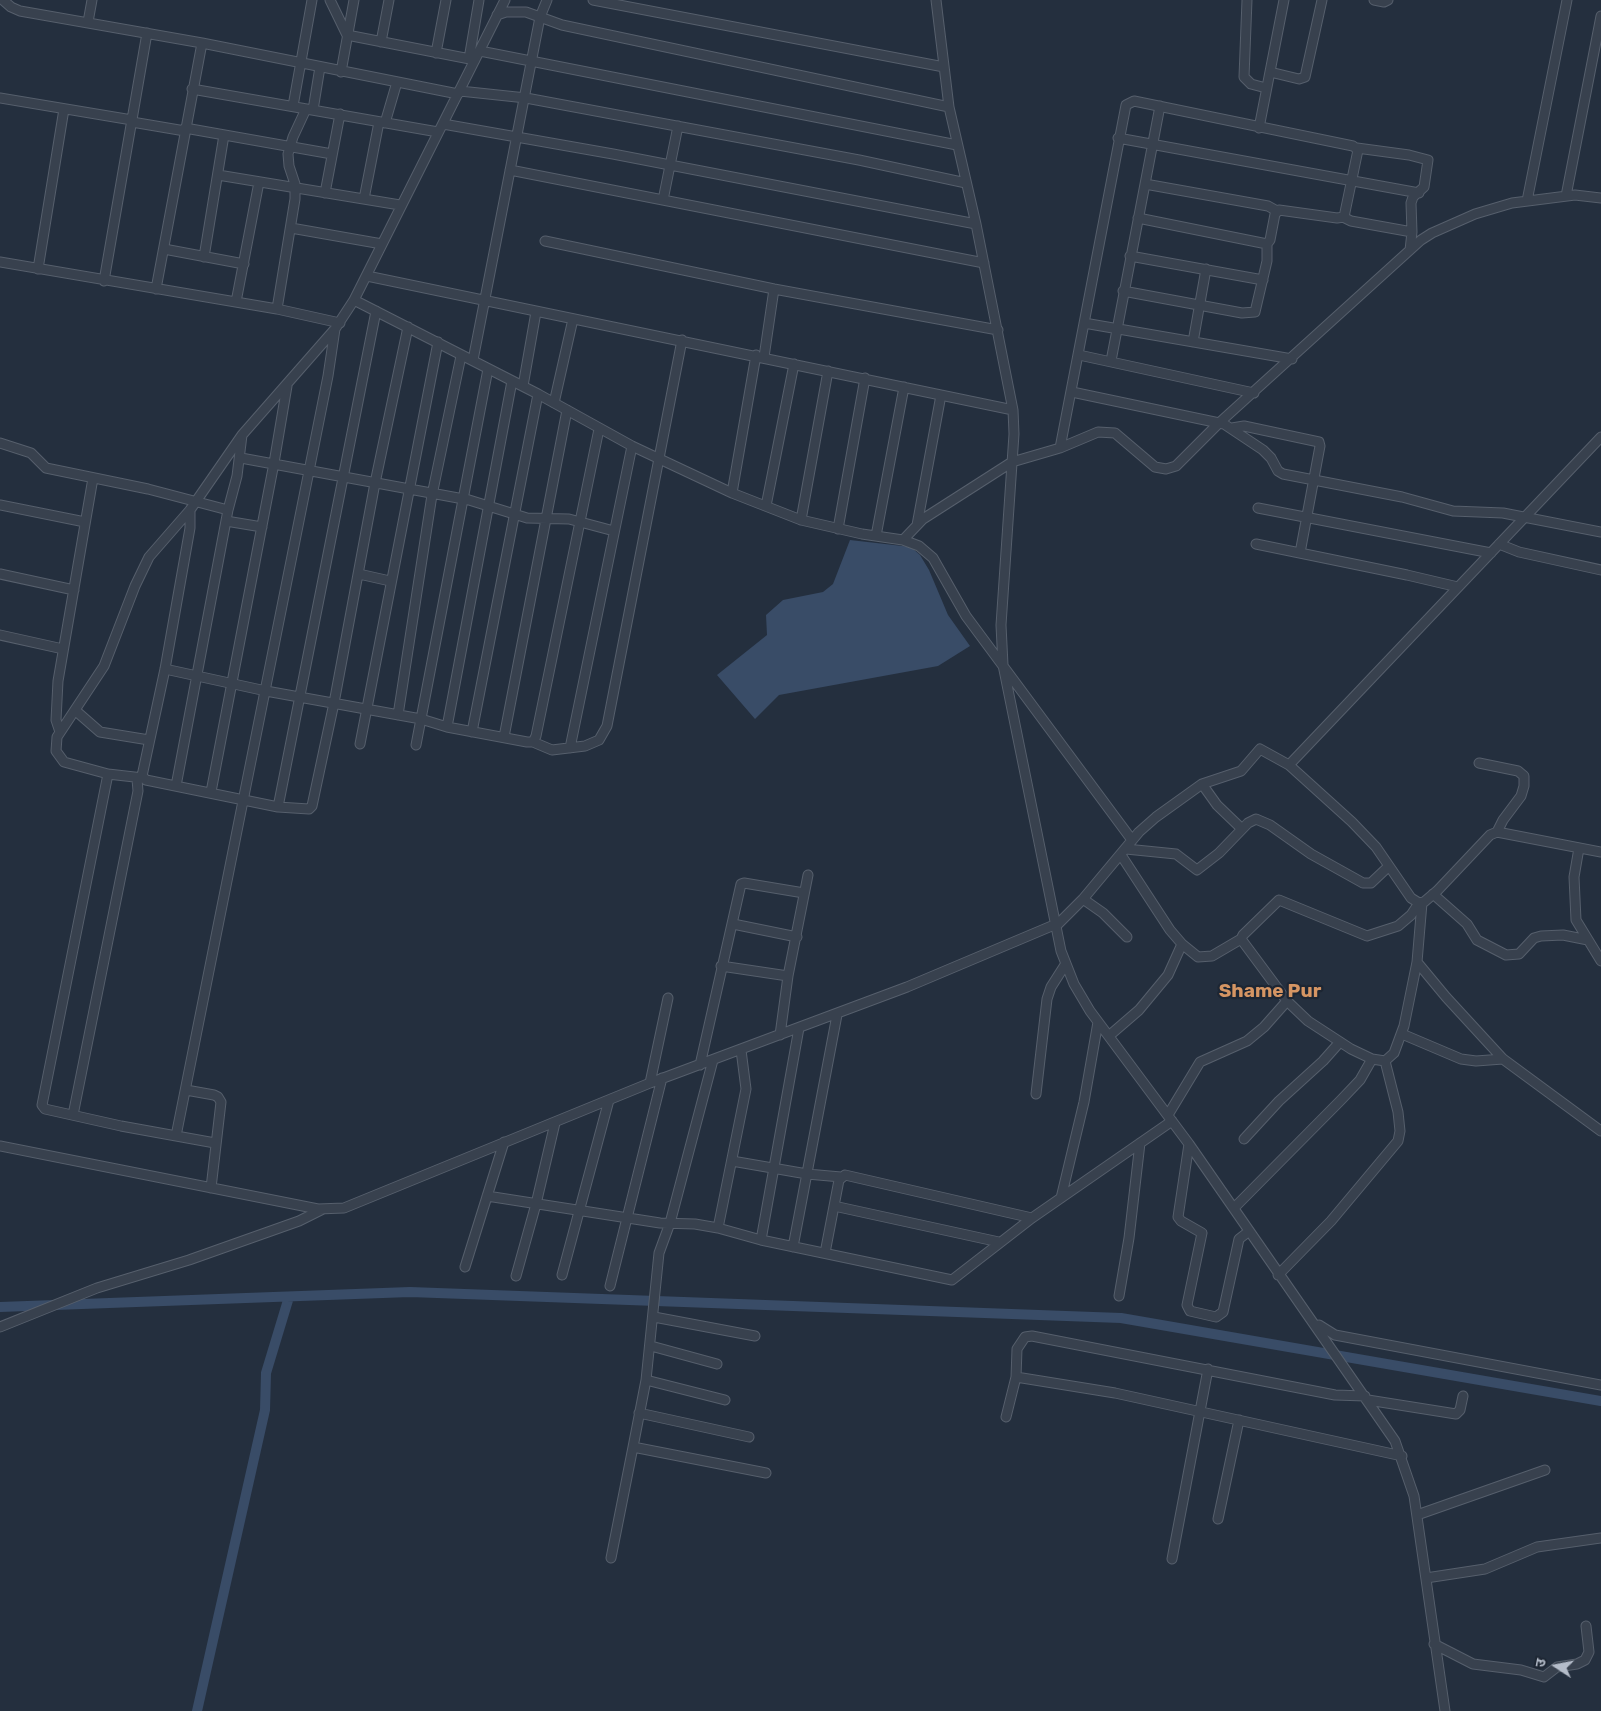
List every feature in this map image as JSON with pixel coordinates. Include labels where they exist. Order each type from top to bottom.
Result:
[{"type":"street","points":[[3,0],[11,7],[20,11],[202,43],[397,82],[459,92],[526,98],[966,183]]},
{"type":"street","points":[[88,22],[92,0]]},
{"type":"street","points":[[293,106],[312,0]]},
{"type":"street","points":[[330,0],[347,35]]},
{"type":"street","points":[[341,72],[354,0]]},
{"type":"street","points":[[381,42],[389,0]]},
{"type":"street","points":[[436,53],[446,0]]},
{"type":"street","points":[[475,57],[479,0]]},
{"type":"street","points":[[408,327],[375,483],[360,574],[312,806],[304,810],[278,807],[140,778],[108,774],[64,762],[56,751],[57,737],[104,666],[144,564],[192,506],[242,435],[287,386],[337,326],[354,300],[504,0]]},
{"type":"street","points":[[473,360],[526,98],[540,17],[547,0]]},
{"type":"street","points":[[593,0],[944,67]]},
{"type":"street","points":[[936,0],[949,107],[976,224],[1013,410],[1012,462],[1001,624],[1003,665],[1055,926],[1065,965],[1082,999],[1189,1144],[1234,1208],[1248,1232],[1345,1366],[1395,1441],[1411,1483],[1417,1515],[1445,1711]]},
{"type":"street","points":[[1247,0],[1244,77],[1251,84],[1266,88]]},
{"type":"street","points":[[1259,128],[1284,0]]},
{"type":"street","points":[[1270,72],[1299,79],[1305,77],[1322,0]]},
{"type":"street","points":[[1374,0],[1384,2],[1388,0]]},
{"type":"street","points":[[1528,201],[1567,0]]},
{"type":"street","points":[[497,15],[520,11],[562,25],[949,107]]},
{"type":"street","points":[[1566,196],[1597,63],[1601,16]]},
{"type":"street","points":[[104,281],[148,33]]},
{"type":"street","points":[[347,35],[436,53],[531,63],[957,145]]},
{"type":"street","points":[[156,289],[202,43]]},
{"type":"street","points":[[277,309],[291,228],[295,188],[289,166],[290,146],[309,109],[320,67]]},
{"type":"street","points":[[364,199],[382,122],[397,82]]},
{"type":"street","points":[[192,89],[382,122],[517,138],[670,165],[976,224]]},
{"type":"street","points":[[0,98],[185,130],[224,134],[332,154]]},
{"type":"street","points":[[1060,448],[1079,355],[1118,138],[1124,108],[1128,102],[1134,101],[1160,106],[1357,148],[1426,158],[1428,164],[1425,183],[1411,203],[1412,232],[1410,250]]},
{"type":"street","points":[[1111,361],[1160,106]]},
{"type":"street","points":[[38,269],[64,109]]},
{"type":"street","points":[[325,193],[340,114]]},
{"type":"street","points":[[663,200],[678,126]]},
{"type":"street","points":[[204,257],[224,134]]},
{"type":"street","points":[[1118,138],[1352,182],[1419,192]]},
{"type":"street","points":[[1343,217],[1359,154],[1357,148]]},
{"type":"street","points":[[510,170],[984,264]]},
{"type":"street","points":[[218,175],[400,205]]},
{"type":"street","points":[[236,302],[258,182]]},
{"type":"street","points":[[1144,184],[1268,206],[1277,211],[1282,209],[1343,217],[1351,221],[1412,232]]},
{"type":"street","points":[[904,540],[917,525],[945,503],[1012,462],[1060,448],[1098,432],[1110,432],[1155,467],[1166,469],[1176,466],[1219,423],[1292,359],[1410,250],[1432,233],[1495,207],[1566,196],[1601,198]]},
{"type":"street","points":[[1124,291],[1242,313],[1255,312],[1268,256],[1267,244],[1270,240],[1277,211]]},
{"type":"street","points":[[1138,218],[1267,244]]},
{"type":"street","points":[[291,228],[382,244]]},
{"type":"street","points":[[545,241],[774,290],[998,330]]},
{"type":"street","points":[[164,249],[244,264]]},
{"type":"street","points":[[1130,256],[1263,280]]},
{"type":"street","points":[[0,262],[277,309],[337,326]]},
{"type":"street","points":[[1193,342],[1206,269]]},
{"type":"street","points":[[367,276],[1013,410]]},
{"type":"street","points":[[732,493],[774,290]]},
{"type":"street","points":[[354,300],[523,386],[632,446],[732,493],[802,520],[838,529],[904,540],[919,546],[933,558],[960,607],[1132,840]]},
{"type":"street","points":[[278,807],[302,697],[376,311]]},
{"type":"street","points":[[523,386],[536,312]]},
{"type":"street","points":[[554,403],[573,319]]},
{"type":"street","points":[[1084,323],[1292,359]]},
{"type":"street","points":[[176,1136],[337,326]]},
{"type":"street","points":[[165,669],[233,684],[421,719],[472,732],[533,742],[552,750],[592,744],[599,740],[607,726],[682,340]]},
{"type":"street","points":[[360,744],[438,342]]},
{"type":"street","points":[[1079,355],[1254,393]]},
{"type":"street","points":[[398,716],[432,495],[462,356]]},
{"type":"street","points":[[766,506],[794,364]]},
{"type":"street","points":[[416,745],[488,369]]},
{"type":"street","points":[[802,520],[828,371]]},
{"type":"street","points":[[838,529],[864,378]]},
{"type":"street","points":[[447,727],[512,381]]},
{"type":"street","points":[[210,792],[233,684],[287,386]]},
{"type":"street","points":[[876,536],[904,387]]},
{"type":"street","points":[[1072,392],[1219,423],[1232,428],[1268,454],[1280,473],[1402,497],[1453,511],[1492,512],[1601,532]]},
{"type":"street","points":[[472,732],[538,394]]},
{"type":"street","points":[[917,525],[941,395]]},
{"type":"street","points":[[504,737],[567,410]]},
{"type":"street","points":[[1232,428],[1244,426],[1318,441],[1320,446],[1300,553]]},
{"type":"street","points":[[533,742],[536,736],[599,429]]},
{"type":"street","points":[[176,786],[228,510],[240,458],[242,435]]},
{"type":"street","points":[[1289,765],[1601,437]]},
{"type":"street","points":[[0,444],[31,453],[46,468],[148,489],[192,506],[228,510]]},
{"type":"street","points":[[570,748],[632,446]]},
{"type":"street","points":[[240,458],[463,500],[528,518],[562,518],[614,531]]},
{"type":"street","points":[[60,732],[56,720],[56,704],[63,649],[92,478]]},
{"type":"street","points":[[0,505],[85,522]]},
{"type":"street","points":[[73,1115],[140,778],[165,669],[190,528],[192,506]]},
{"type":"street","points":[[1258,508],[1491,552]]},
{"type":"street","points":[[226,521],[262,527]]},
{"type":"street","points":[[1256,544],[1407,574],[1458,587]]},
{"type":"street","points":[[1499,544],[1519,552],[1601,570]]},
{"type":"street","points":[[0,574],[74,590]]},
{"type":"street","points":[[360,574],[390,582]]},
{"type":"street","points":[[0,635],[63,649]]},
{"type":"street","points":[[76,710],[100,732],[149,740]]},
{"type":"street","points":[[0,1146],[323,1209],[344,1208],[662,1078],[837,1015],[1055,926],[1083,898],[1132,840],[1156,817],[1202,784],[1241,771],[1260,749],[1289,765],[1371,841],[1411,898],[1420,903]]},
{"type":"street","points":[[1123,852],[1154,908],[1182,944],[1198,957],[1207,958],[1241,939],[1249,928],[1279,900],[1367,936],[1398,926],[1411,915],[1420,903],[1434,894],[1490,835],[1497,832],[1521,796],[1524,776],[1518,771],[1479,764]]},
{"type":"street","points":[[108,774],[42,1102],[45,1109],[215,1143]]},
{"type":"street","points":[[1202,784],[1217,805],[1242,829]]},
{"type":"street","points":[[1123,852],[1176,854],[1197,870],[1219,853],[1251,821],[1258,819],[1311,854],[1363,883],[1371,883],[1389,866]]},
{"type":"street","points":[[1497,832],[1601,852]]},
{"type":"street","points":[[1579,848],[1575,870],[1575,913],[1578,925],[1601,961]]},
{"type":"street","points":[[780,1035],[788,976],[808,875]]},
{"type":"street","points":[[700,1065],[743,882],[804,893]]},
{"type":"street","points":[[1434,894],[1467,924],[1477,940],[1506,955],[1520,954],[1534,938],[1541,936],[1563,934],[1588,940]]},
{"type":"street","points":[[1083,898],[1103,913],[1127,937]]},
{"type":"street","points":[[1385,1061],[1394,1052],[1402,1034],[1417,962],[1420,903]]},
{"type":"street","points":[[732,924],[797,937]]},
{"type":"street","points":[[1241,939],[1287,1001],[1308,1021],[1339,1043],[1372,1059],[1385,1061]]},
{"type":"street","points":[[1110,1036],[1139,1010],[1168,975],[1182,944]]},
{"type":"street","points":[[1417,962],[1446,997],[1503,1059],[1601,1131]]},
{"type":"street","points":[[1036,1094],[1047,999],[1051,987],[1065,965]]},
{"type":"street","points":[[722,966],[788,976]]},
{"type":"street","points":[[650,1083],[668,998]]},
{"type":"street","points":[[486,1196],[628,1218],[718,1228],[761,1240],[952,1280],[999,1242],[1140,1143],[1170,1118],[1200,1062],[1247,1040],[1264,1027],[1287,1001]]},
{"type":"street","points":[[793,1246],[837,1015]]},
{"type":"street","points":[[1061,1198],[1084,1102],[1098,1022]]},
{"type":"street","points":[[761,1240],[799,1028]]},
{"type":"street","points":[[1402,1034],[1461,1059],[1476,1061],[1503,1059]]},
{"type":"street","points":[[1244,1139],[1279,1101],[1323,1061],[1339,1043]]},
{"type":"street","points":[[718,1228],[746,1089],[741,1050]]},
{"type":"street","points":[[1234,1208],[1354,1087],[1372,1059]]},
{"type":"street","points":[[611,1558],[646,1380],[654,1317],[659,1253],[670,1223],[713,1060]]},
{"type":"street","points":[[1278,1275],[1350,1199],[1398,1141],[1400,1131],[1398,1112],[1385,1061]]},
{"type":"street","points":[[610,1286],[662,1078]]},
{"type":"street","points":[[186,1090],[214,1095],[220,1099],[221,1105],[210,1188]]},
{"type":"street","points":[[562,1275],[609,1100]]},
{"type":"street","points":[[516,1276],[536,1204],[555,1123]]},
{"type":"street","points":[[465,1267],[504,1142]]},
{"type":"street","points":[[1119,1296],[1130,1230],[1140,1143]]},
{"type":"street","points":[[1189,1144],[1178,1217],[1180,1221],[1196,1228],[1202,1233],[1188,1310],[1212,1316],[1219,1316],[1223,1312],[1240,1239],[1248,1232]]},
{"type":"street","points":[[732,1161],[807,1174],[840,1177],[848,1175],[1032,1218]]},
{"type":"street","points":[[825,1253],[840,1177]]},
{"type":"street","points":[[834,1206],[999,1242]]},
{"type":"street","points":[[0,1327],[39,1313],[96,1288],[189,1260],[299,1221],[323,1209]]},
{"type":"street","points":[[654,1317],[755,1336]]},
{"type":"street","points":[[1311,1318],[1335,1335],[1601,1385]]},
{"type":"street","points":[[1006,1417],[1016,1377],[1018,1349],[1025,1337],[1032,1336],[1335,1395],[1367,1398],[1456,1414],[1460,1410],[1463,1396]]},
{"type":"street","points":[[651,1346],[717,1364]]},
{"type":"street","points":[[1172,1559],[1202,1412],[1208,1369]]},
{"type":"street","points":[[1016,1377],[1114,1393],[1402,1456]]},
{"type":"street","points":[[646,1380],[725,1400]]},
{"type":"street","points":[[639,1413],[749,1437]]},
{"type":"street","points":[[1218,1519],[1240,1420]]},
{"type":"street","points":[[633,1447],[766,1474]]},
{"type":"street","points":[[1417,1515],[1546,1470]]},
{"type":"street","points":[[1426,1578],[1485,1569],[1537,1547],[1601,1538]]},
{"type":"street","points":[[1434,1644],[1473,1664],[1521,1670],[1544,1677],[1557,1667],[1577,1664],[1585,1660],[1589,1652],[1586,1626]]},
{"type":"water","points":[[850,540],[911,547],[920,555],[929,570],[948,615],[970,646],[938,666],[779,695],[755,719],[717,675],[767,635],[766,615],[783,600],[823,592],[833,584]]},
{"type":"waterway","points":[[0,1307],[410,1292],[1121,1318],[1601,1401]]},
{"type":"waterway","points":[[197,1711],[265,1410],[266,1373],[289,1297]]},
{"type":"district","name":"Shame Pur","points":[[1270,992]]}]
